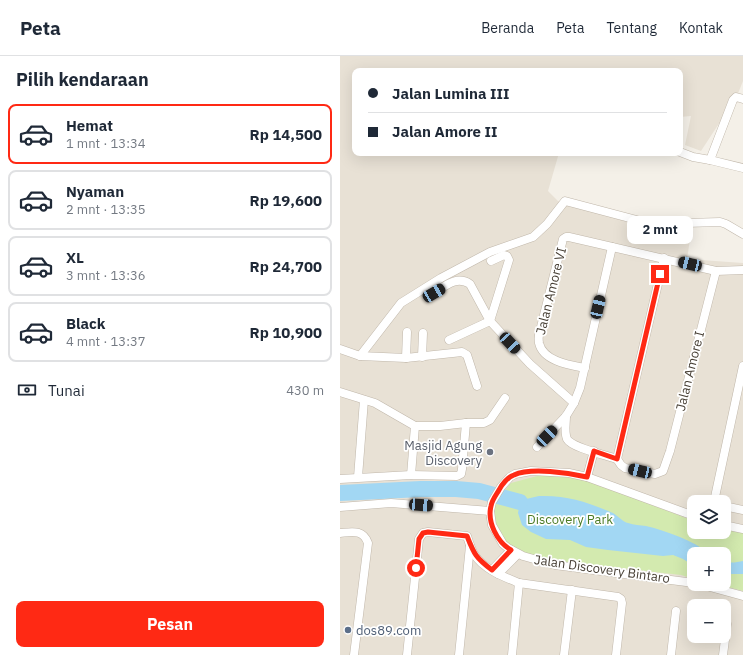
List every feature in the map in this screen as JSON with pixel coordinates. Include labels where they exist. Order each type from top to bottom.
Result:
[{"type":"street","points":[[710,160],[734,100],[736,97],[743,99]]},
{"type":"street","points":[[683,153],[693,157],[743,168]]},
{"type":"street","points":[[360,356],[401,303],[441,278],[490,252],[533,237],[547,224],[565,200],[652,224],[720,222],[743,234]]},
{"type":"street","name":"Jalan Amore VI","points":[[585,368],[560,362],[551,358],[539,344],[538,336],[566,237],[612,247]]},
{"type":"street","points":[[537,447],[566,416],[574,403],[580,388],[612,247],[716,270],[743,270]]},
{"type":"street","points":[[449,340],[490,321],[509,260],[507,256],[504,255],[491,261]]},
{"type":"street","points":[[566,416],[568,440],[579,448],[594,451],[617,459],[664,258]]},
{"type":"street","name":"Jalan Amore I","points":[[617,459],[620,465],[625,468],[655,474],[663,471],[665,468],[716,270]]},
{"type":"street","points":[[434,293],[456,280],[466,281],[470,284],[490,321],[530,364],[574,403]]},
{"type":"street","points":[[406,358],[407,332]]},
{"type":"street","points":[[422,357],[423,333]]},
{"type":"street","points":[[340,349],[360,356],[406,358],[446,355],[459,352],[464,353],[467,356],[477,386]]},
{"type":"street","points":[[715,495],[734,407],[741,385],[743,366]]},
{"type":"street","points":[[340,392],[375,403],[415,426],[484,423],[490,420],[505,398]]},
{"type":"street","points":[[358,477],[364,400]]},
{"type":"street","points":[[734,407],[743,409]]},
{"type":"street","points":[[340,479],[411,475],[457,476],[460,474],[466,423]]},
{"type":"street","points":[[411,475],[415,426]]},
{"type":"street","points":[[587,477],[594,451]]},
{"type":"street","name":"Jalan Discovery Bintaro","points":[[687,513],[587,477],[569,473],[531,471],[510,477],[501,487],[492,502],[490,511],[492,525],[503,544],[514,552],[534,560],[555,565],[687,582]]},
{"type":"street","points":[[340,507],[391,503],[490,511]]},
{"type":"street","points":[[731,507],[743,510]]},
{"type":"street","points":[[731,526],[743,529]]},
{"type":"street","points":[[407,655],[420,536],[423,533],[428,532],[467,536],[476,557],[495,572],[519,583],[616,596],[621,599],[616,655]]},
{"type":"street","points":[[340,533],[361,533],[364,535],[368,543],[354,655]]},
{"type":"street","points":[[459,655],[470,545]]},
{"type":"street","points":[[495,572],[514,552]]},
{"type":"street","points":[[512,655],[519,583]]},
{"type":"street","points":[[564,655],[572,590]]},
{"type":"street","points":[[725,591],[743,596]]},
{"type":"street","points":[[671,655],[676,611]]},
{"type":"street","points":[[723,655],[725,643]]},
{"type":"shaded area","points":[[340,56],[743,56],[743,81],[731,111],[718,125],[701,151],[685,145],[691,116],[683,117],[683,68],[352,68],[352,156],[558,156],[548,191],[558,201],[654,230],[691,233],[687,259],[743,263],[743,655],[340,655]]},
{"type":"green space","name":"Discovery Park","points":[[541,475],[584,479],[687,518],[687,539],[731,539],[731,530],[743,532],[743,591],[731,588],[731,547],[687,547],[687,577],[558,561],[524,553],[508,544],[494,519],[495,502],[511,483]]},
{"type":"water","points":[[539,496],[568,498],[613,513],[626,522],[654,528],[680,537],[700,547],[687,547],[687,562],[673,555],[663,556],[608,550],[586,547],[570,540],[546,539],[531,532],[522,525],[518,513],[520,502]]},
{"type":"water","points":[[743,561],[743,574],[731,574],[731,563]]},
{"type":"waterway","points":[[340,493],[421,489],[456,489],[479,491],[520,502]]},
{"type":"place","name":"Masjid Agung Discovery","points":[[490,452]]},
{"type":"place","name":"dos89.com","points":[[348,630]]},
{"type":"route","points":[[416,568],[419,539],[423,533],[428,532],[467,536],[474,554],[492,570],[511,550],[503,544],[497,536],[490,519],[490,506],[501,487],[510,477],[515,474],[531,471],[569,473],[587,477],[594,451],[617,459],[660,274]]}]
